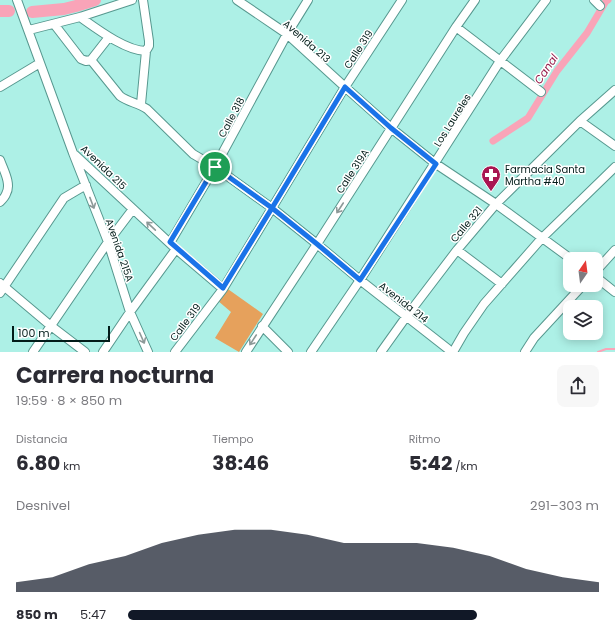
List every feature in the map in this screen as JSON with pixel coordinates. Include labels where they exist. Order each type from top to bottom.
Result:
[{"type":"street","name":"Avenida 215","points":[[18,0],[73,153],[176,248],[223,288]]},
{"type":"street","points":[[29,30],[80,18],[132,0]]},
{"type":"street","points":[[141,104],[146,51],[149,46],[143,0]]},
{"type":"street","name":"Avenida 213","points":[[237,0],[287,34],[391,128],[436,164],[496,204],[563,253]]},
{"type":"street","name":"Calle 318","points":[[170,242],[215,167],[287,34],[308,0]]},
{"type":"street","name":"Calle 319","points":[[175,352],[223,288],[345,87],[402,0]]},
{"type":"street","name":"Calle 319A","points":[[246,352],[456,27],[475,0]]},
{"type":"street","name":"Los Laureles","points":[[311,352],[436,164],[500,61],[546,0]]},
{"type":"street","points":[[80,18],[109,37],[139,51],[146,51]]},
{"type":"street","points":[[54,24],[81,59],[86,61],[91,60],[109,37]]},
{"type":"street","points":[[456,27],[541,92]]},
{"type":"street","name":"Avenida 214","points":[[91,60],[120,96],[126,100],[141,104],[193,154],[215,167],[272,208],[360,280],[450,350]]},
{"type":"street","points":[[0,87],[40,63]]},
{"type":"street","name":"Calle 321","points":[[381,352],[406,316],[457,250],[496,204],[580,121],[615,90]]},
{"type":"street","points":[[580,121],[615,146]]},
{"type":"street","name":"Avenida 215A","points":[[73,153],[108,242],[130,312],[148,352]]},
{"type":"street","points":[[0,160],[8,182],[8,189],[0,202]]},
{"type":"street","points":[[450,350],[484,304],[542,238],[615,167]]},
{"type":"street","points":[[85,352],[1,288],[64,198],[86,185]]},
{"type":"street","points":[[33,352],[108,242],[133,209]]},
{"type":"street","points":[[104,352],[130,312],[176,248]]},
{"type":"street","points":[[457,250],[502,284]]},
{"type":"street","points":[[603,263],[615,250]]},
{"type":"street","points":[[603,283],[615,292]]},
{"type":"street","points":[[525,352],[534,338],[577,292]]},
{"type":"street","points":[[262,326],[288,352]]},
{"type":"shaded area","points":[[225,287],[263,314],[239,352],[215,338],[231,312],[217,300]]},
{"type":"waterway","points":[[32,12],[64,9],[95,0]]},
{"type":"waterway","name":"Canal","points":[[493,141],[528,118],[557,71],[587,33],[608,0]]},
{"type":"waterway","points":[[0,11],[9,11]]},
{"type":"waterway","points":[[598,352],[606,349],[615,349]]},
{"type":"place","name":"Farmacia Santa Martha #40","points":[[491,192]]},
{"type":"route","points":[[215,167],[170,242],[223,288],[272,208],[360,280],[436,164],[391,128],[345,87],[272,208],[215,167]]}]
